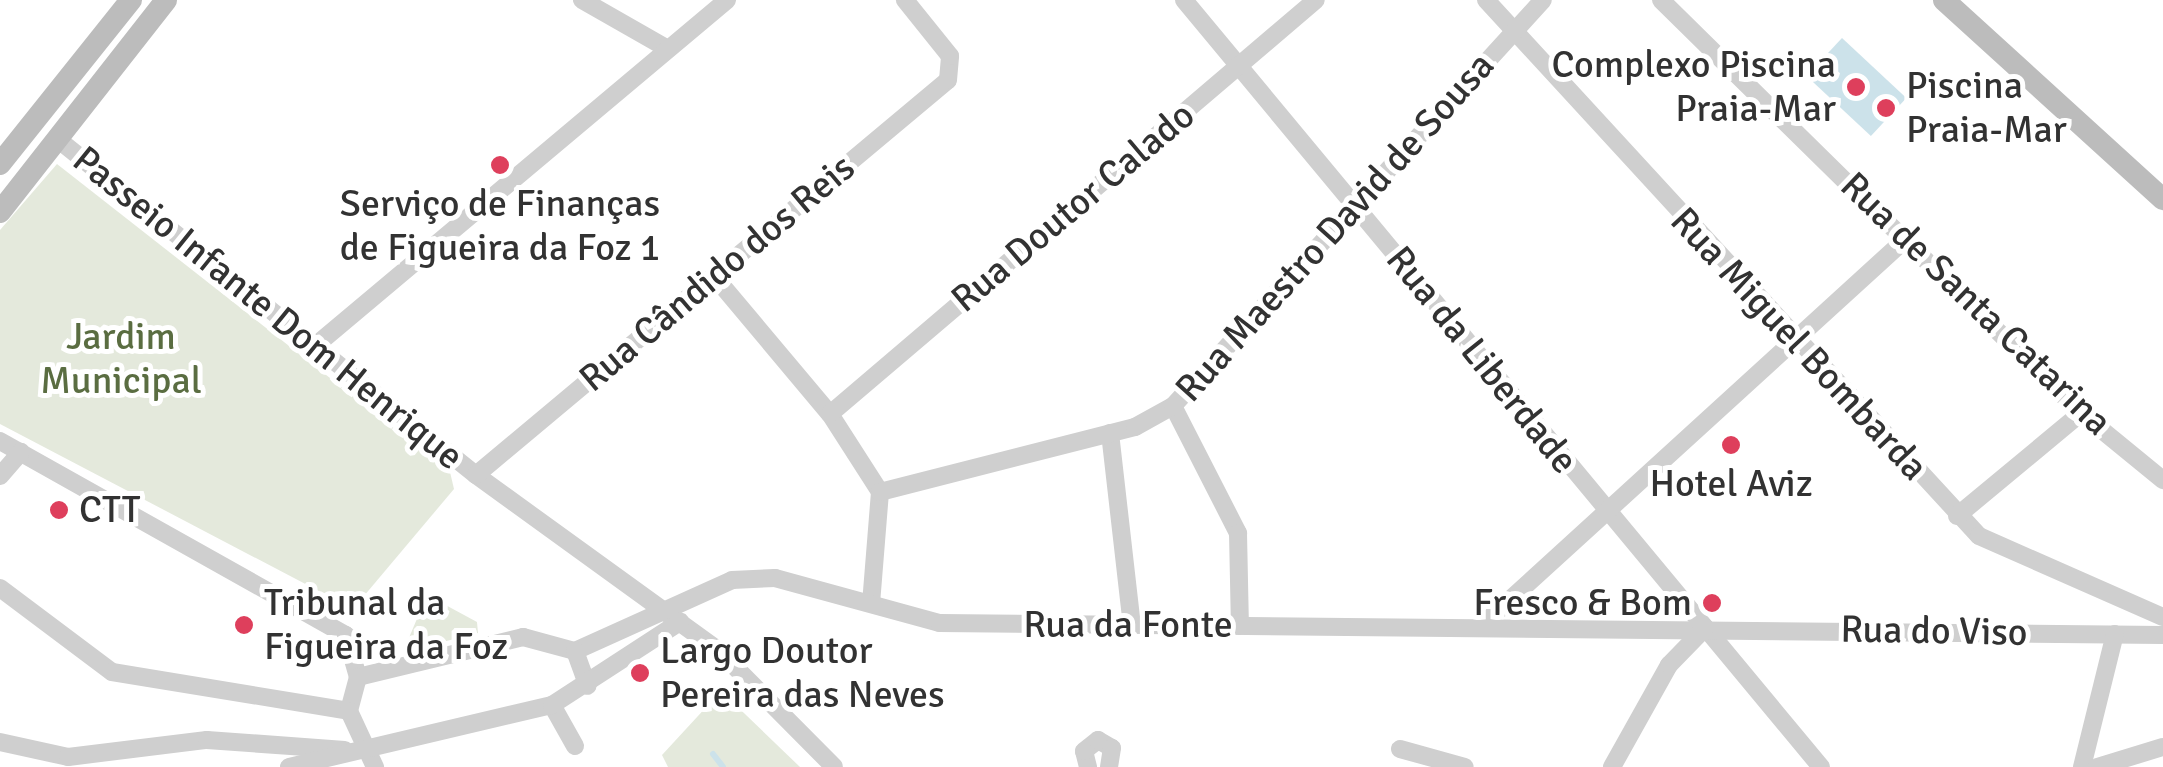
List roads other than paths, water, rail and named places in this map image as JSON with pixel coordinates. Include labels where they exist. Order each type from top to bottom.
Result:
[{"type":"main road","points":[[0,164],[131,0]]},
{"type":"main road","points":[[0,212],[60,141],[166,0]]},
{"type":"main road","points":[[1944,0],[2163,199]]},
{"type":"main road","points":[[26,132],[60,141]]},
{"type":"street","points":[[582,0],[668,48]]},
{"type":"street","points":[[314,346],[727,0]]},
{"type":"street","name":"Rua Cândido dos Reis","points":[[476,475],[714,276],[952,69],[905,0]]},
{"type":"street","name":"Rua da Liberdade","points":[[1184,0],[1821,767]]},
{"type":"street","name":"Rua Doutor Calado","points":[[830,414],[1316,0]]},
{"type":"street","name":"Rua Miguel Bombarda","points":[[1486,0],[1957,516],[1979,536],[2163,631]]},
{"type":"street","name":"Rua Maestro David de Sousa","points":[[880,492],[1110,433],[1172,406],[1353,203],[1543,0]]},
{"type":"street","name":"Rua de Santa Catarina","points":[[1661,0],[1909,236],[2081,412],[2163,480]]},
{"type":"street","name":"Passeio Infante Dom Henrique","points":[[60,141],[476,475],[680,622],[834,767]]},
{"type":"street","points":[[1480,627],[1603,506],[1909,236]]},
{"type":"street","points":[[714,276],[830,414],[880,492],[871,603]]},
{"type":"street","points":[[1172,406],[1238,533],[1240,626]]},
{"type":"street","points":[[1957,516],[2081,412]]},
{"type":"street","points":[[1110,433],[1132,624]]},
{"type":"street","points":[[0,440],[346,634],[358,677],[348,711],[360,752],[375,767]]},
{"type":"street","points":[[0,476],[21,452]]},
{"type":"street","name":"Rua da Fonte","points":[[575,651],[659,609],[732,580],[775,578],[938,623],[1705,628]]},
{"type":"street","points":[[0,588],[112,672],[348,711]]},
{"type":"street","points":[[289,767],[552,705],[588,686],[680,622]]},
{"type":"street","points":[[1612,767],[1670,665],[1705,628]]},
{"type":"street","name":"Rua do Viso","points":[[1705,628],[2115,634],[2163,631]]},
{"type":"street","points":[[2082,767],[2115,634]]},
{"type":"street","points":[[358,677],[524,638],[575,651],[588,686]]},
{"type":"street","points":[[552,705],[575,746]]},
{"type":"street","points":[[0,742],[70,762],[207,740],[360,752]]},
{"type":"street","points":[[1088,767],[1084,752],[1098,740],[1112,748],[1113,766]]},
{"type":"street","points":[[2097,767],[2149,744],[2163,747]]},
{"type":"street","points":[[1400,749],[1465,767]]},
{"type":"water","name":"Complexo Piscina Praia-Mar","points":[[1842,38],[1906,98],[1871,136],[1807,76]]},
{"type":"waterway","points":[[713,754],[723,767]]},
{"type":"place","name":"Complexo Piscina Praia-Mar","points":[[1856,87]]},
{"type":"place","name":"Piscina Praia-Mar","points":[[1886,108]]},
{"type":"place","name":"Serviço de Finanças de Figueira da Foz 1","points":[[500,165]]},
{"type":"place","name":"Hotel Aviz","points":[[1731,445]]},
{"type":"place","name":"CTT","points":[[59,510]]},
{"type":"place","name":"Fresco & Bom","points":[[1712,603]]},
{"type":"place","name":"Tribunal da Figueira da Foz","points":[[244,625]]},
{"type":"place","name":"Largo Doutor Pereira das Neves","points":[[640,673]]},
{"type":"park label","name":"Jardim Municipal","points":[[121,359]]}]
